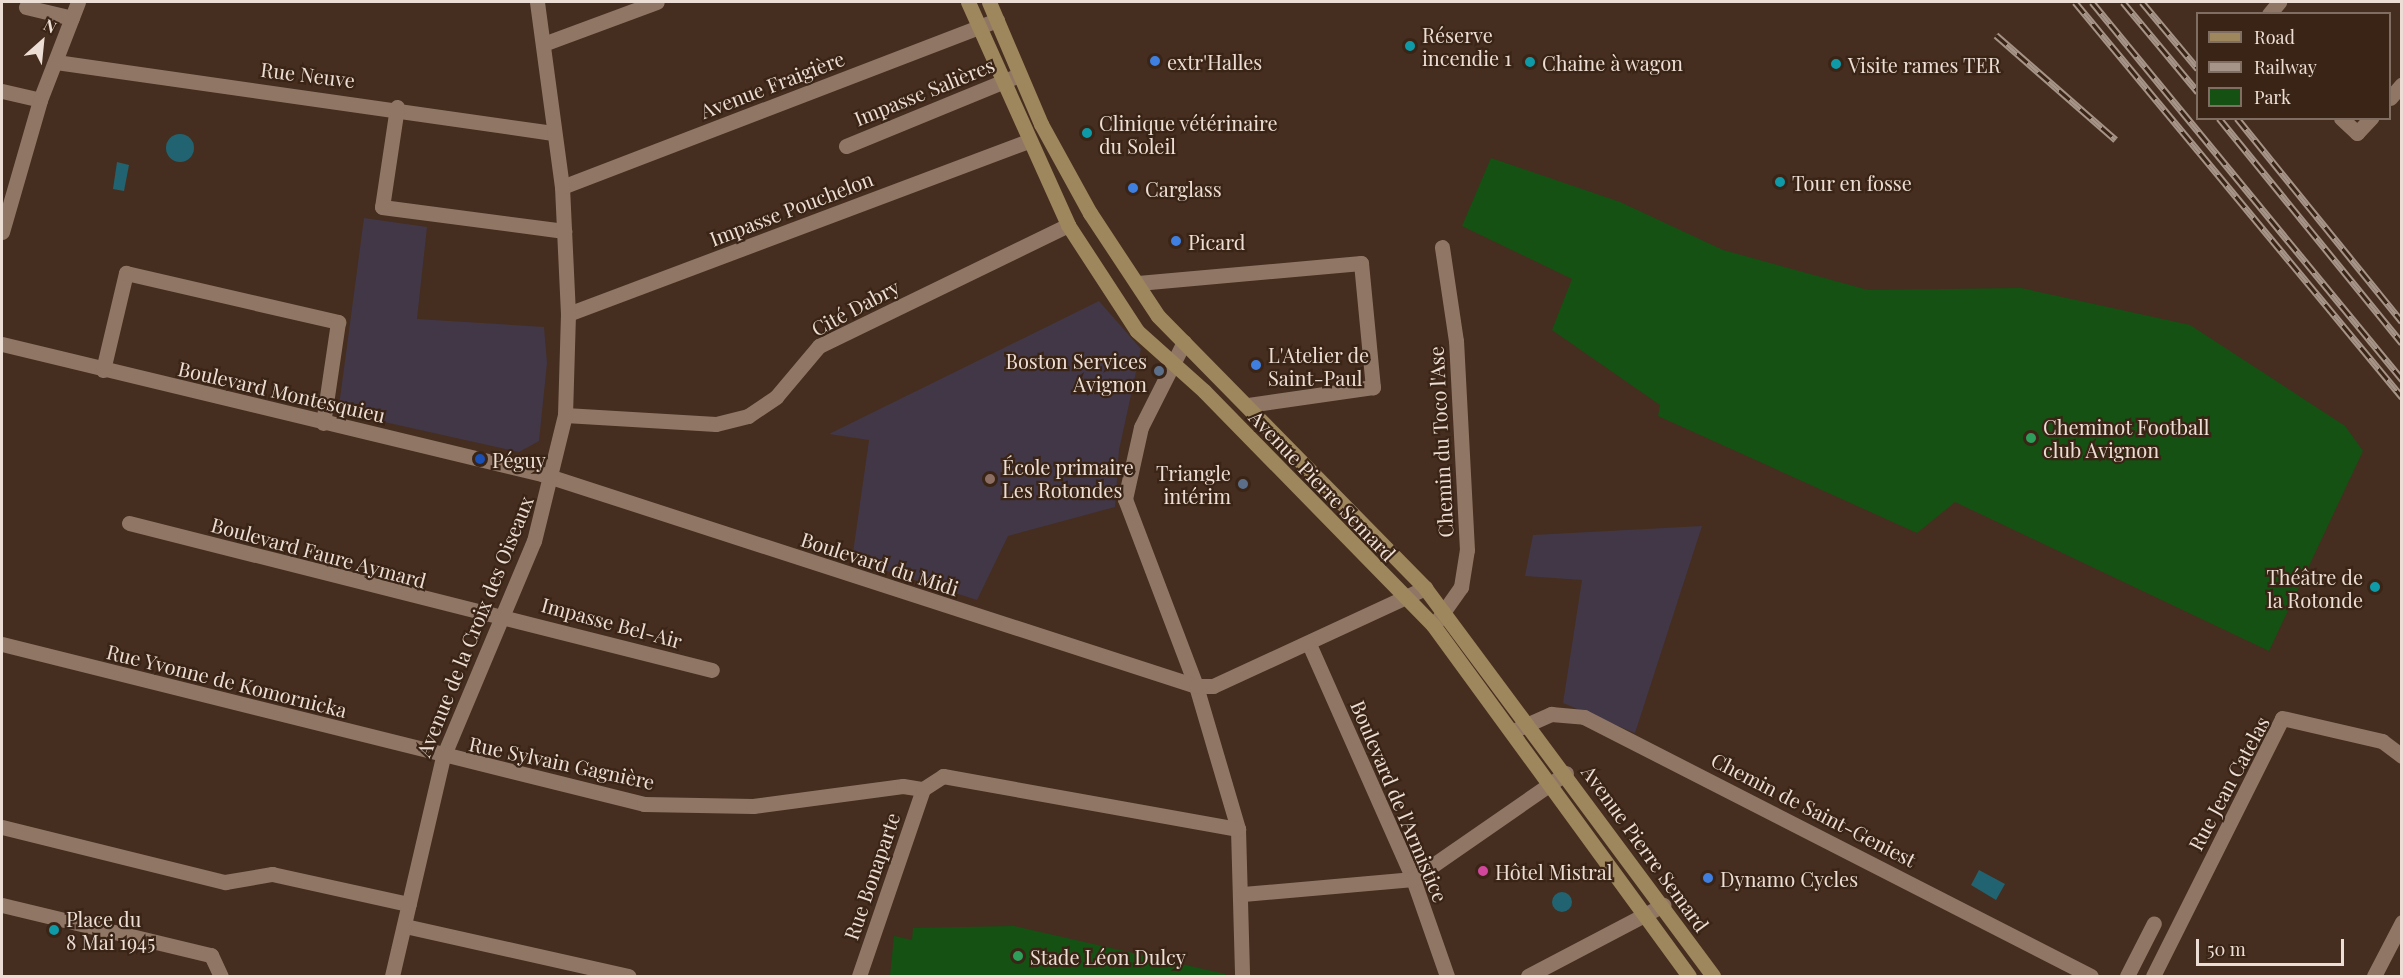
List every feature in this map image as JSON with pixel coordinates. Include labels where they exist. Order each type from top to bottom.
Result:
[{"type":"main road","name":"Avenue Pierre Semard","points":[[968,2],[1000,82],[1068,225],[1137,331],[1174,362],[1433,626],[1513,731],[1689,976]]},
{"type":"main road","name":"Avenue Pierre Semard","points":[[989,2],[1019,75],[1090,213],[1158,316],[1248,405],[1425,588],[1529,723],[1713,976]]},
{"type":"street","points":[[2,232],[40,100],[78,2]]},
{"type":"street","name":"Avenue de la Croix des Oiseaux","points":[[392,976],[443,758],[500,618],[534,542],[553,478],[565,415],[568,314],[562,187],[553,133],[546,43],[537,2]]},
{"type":"street","points":[[546,43],[657,2]]},
{"type":"street","points":[[26,7],[72,18]]},
{"type":"street","name":"Avenue Fraigière","points":[[562,187],[997,20]]},
{"type":"street","name":"Rue Neuve","points":[[56,62],[397,107],[553,133]]},
{"type":"street","name":"Impasse Salières","points":[[846,146],[1019,75]]},
{"type":"street","points":[[2,91],[40,100]]},
{"type":"street","points":[[397,107],[382,207],[564,231]]},
{"type":"street","points":[[2343,120],[2357,133],[2368,120]]},
{"type":"street","name":"Impasse Pouchelon","points":[[568,314],[1029,141]]},
{"type":"street","name":"Cité Dabry","points":[[565,415],[716,424],[748,416],[776,397],[819,346],[1068,225]]},
{"type":"street","name":"Chemin du Toco l'Ase","points":[[1433,626],[1461,587],[1467,550],[1456,341],[1442,247]]},
{"type":"street","points":[[1138,283],[1361,263],[1372,387],[1248,405]]},
{"type":"street","points":[[103,370],[126,273],[338,322],[322,423]]},
{"type":"street","points":[[1184,342],[1141,427],[1125,499],[1196,686],[1238,830],[1243,894],[1242,976]]},
{"type":"street","name":"Boulevard Montesquieu","points":[[2,344],[553,478]]},
{"type":"street","name":"Boulevard du Midi","points":[[553,478],[1196,686]]},
{"type":"street","name":"Boulevard Faure Aymard","points":[[129,524],[500,618]]},
{"type":"street","points":[[1196,686],[1213,686],[1309,644],[1425,588]]},
{"type":"street","name":"Impasse Bel-Air","points":[[500,618],[712,670]]},
{"type":"street","name":"Rue Yvonne de Komornicka","points":[[2,644],[443,758]]},
{"type":"street","name":"Boulevard de l'Armistice","points":[[1309,644],[1413,879],[1447,976]]},
{"type":"street","name":"Chemin de Saint-Geniest","points":[[1513,731],[1529,723],[1569,711],[1635,739],[2091,976]]},
{"type":"street","name":"Rue Jean Catelas","points":[[2154,976],[2282,718],[2382,741],[2402,756]]},
{"type":"street","name":"Rue Sylvain Gagnière","points":[[443,758],[644,804],[753,806],[903,786],[923,789]]},
{"type":"street","points":[[1243,894],[1413,879],[1566,773]]},
{"type":"street","points":[[923,789],[943,776],[1238,830]]},
{"type":"street","name":"Rue Bonaparte","points":[[859,976],[923,789]]},
{"type":"street","points":[[2,827],[225,882],[272,874],[409,904]]},
{"type":"street","points":[[2,905],[211,955],[221,976]]},
{"type":"street","points":[[1528,976],[1663,905]]},
{"type":"street","points":[[2127,976],[2154,922]]},
{"type":"street","points":[[2374,976],[2402,922]]},
{"type":"street","points":[[405,926],[628,976]]},
{"type":"shaded area","points":[[364,218],[427,227],[417,319],[544,327],[547,363],[539,441],[519,452],[344,413],[339,406]]},
{"type":"shaded area","name":"École primaire Les Rotondes","points":[[1099,301],[1141,349],[1119,450],[1115,507],[1008,536],[977,600],[852,560],[869,440],[829,434]]},
{"type":"shaded area","points":[[1702,526],[1635,733],[1563,703],[1582,580],[1525,576],[1533,535]]},
{"type":"green space","name":"Cheminot Football club Avignon","points":[[1491,158],[1620,202],[1723,250],[1868,290],[2021,288],[2190,325],[2345,426],[2363,451],[2269,651],[1955,502],[1917,533],[1658,416],[1660,405],[1552,330],[1572,279],[1462,226]]},
{"type":"green space","name":"Stade Léon Dulcy","points":[[1014,926],[1225,974],[1225,976],[890,976],[894,936],[912,940],[913,928]]},
{"type":"water","points":[[180,134],[190,138],[194,148],[190,158],[180,162],[170,158],[166,148],[170,138]]},
{"type":"water","points":[[117,162],[129,165],[124,191],[113,189]]},
{"type":"water","points":[[1979,870],[2005,884],[1996,900],[1971,885]]},
{"type":"water","points":[[1562,892],[1569,895],[1572,902],[1569,909],[1562,912],[1555,909],[1552,902],[1555,895]]},
{"type":"railway","points":[[2075,2],[2402,397]]},
{"type":"railway","points":[[2092,2],[2402,380]]},
{"type":"railway","points":[[2123,2],[2196,90]]},
{"type":"railway","points":[[2142,2],[2196,67]]},
{"type":"railway","points":[[1996,35],[2116,140]]},
{"type":"railway","points":[[2221,120],[2402,343]]},
{"type":"railway","points":[[2239,120],[2402,322]]},
{"type":"place","name":"Réserve incendie 1","points":[[1410,46]]},
{"type":"place","name":"extr'Halles","points":[[1155,61]]},
{"type":"place","name":"Chaine à wagon","points":[[1530,62]]},
{"type":"place","name":"Visite rames TER","points":[[1836,64]]},
{"type":"place","name":"Clinique vétérinaire du Soleil","points":[[1087,133]]},
{"type":"place","name":"Tour en fosse","points":[[1780,182]]},
{"type":"place","name":"Carglass","points":[[1133,188]]},
{"type":"place","name":"Picard","points":[[1176,241]]},
{"type":"place","name":"L'Atelier de Saint-Paul","points":[[1256,365]]},
{"type":"place","name":"Boston Services Avignon","points":[[1159,371]]},
{"type":"place","name":"Cheminot Football club Avignon","points":[[2031,438]]},
{"type":"place","name":"Péguy","points":[[480,459]]},
{"type":"place","name":"École primaire Les Rotondes","points":[[990,479]]},
{"type":"place","name":"Triangle intérim","points":[[1243,484]]},
{"type":"place","name":"Théâtre de la Rotonde","points":[[2375,587]]},
{"type":"place","name":"Hôtel Mistral","points":[[1483,871]]},
{"type":"place","name":"Dynamo Cycles","points":[[1708,878]]},
{"type":"place","name":"Place du 8 Mai 1945","points":[[54,930]]},
{"type":"place","name":"Stade Léon Dulcy","points":[[1018,956]]}]
